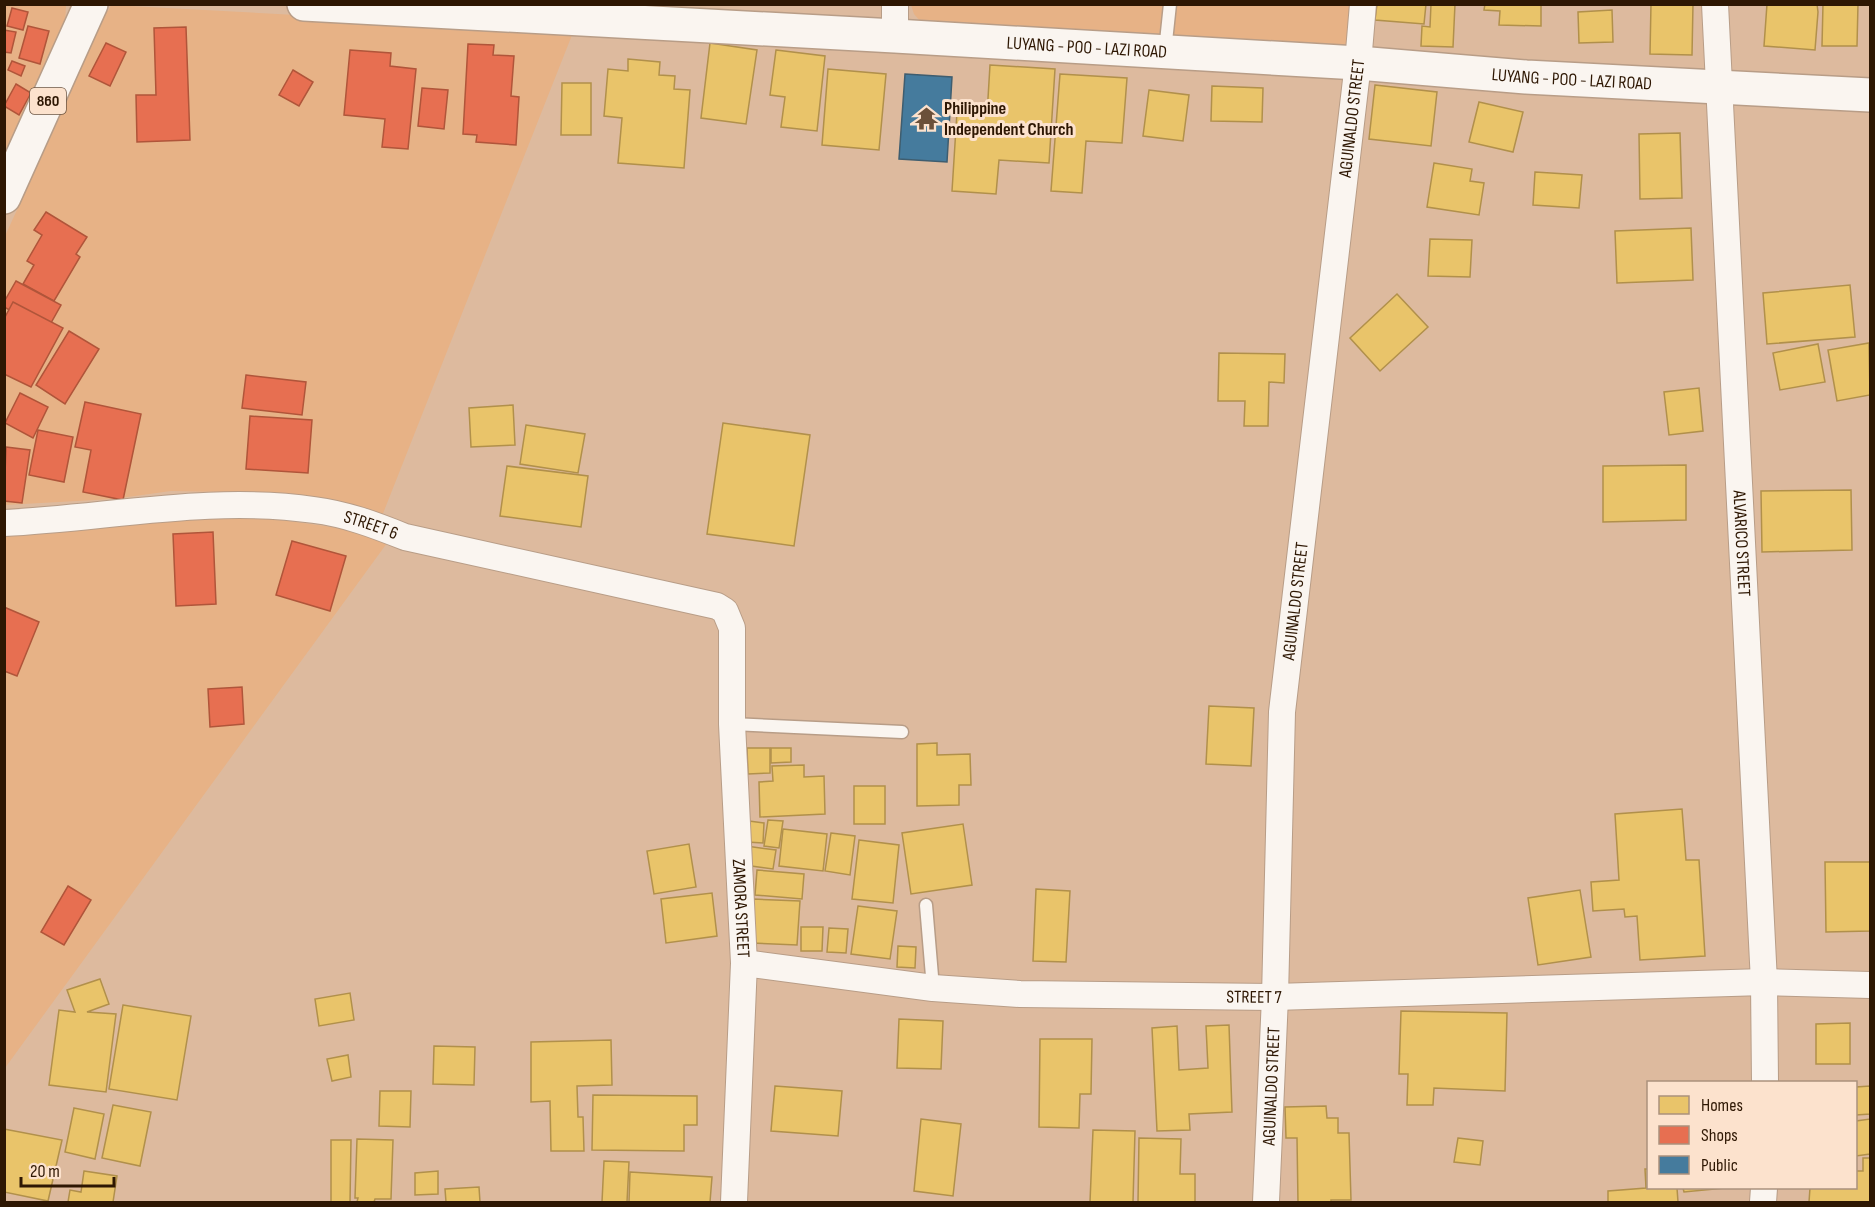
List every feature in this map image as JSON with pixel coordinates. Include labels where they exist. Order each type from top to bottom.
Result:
[{"type":"main road","name":"860","points":[[4,196],[91,4]]},
{"type":"main road","name":"LUYANG - POO - LAZI ROAD","points":[[304,4],[895,20],[1165,52],[1358,63],[1526,77],[1870,95]]},
{"type":"street","name":"AGUINALDO STREET","points":[[1266,1203],[1275,997],[1282,712],[1363,4]]},
{"type":"street","name":"ALVARICO STREET","points":[[1715,4],[1764,982],[1765,1081]]},
{"type":"street","name":"STREET 6","points":[[4,523],[58,520],[152,508],[252,505],[313,510],[368,522],[405,537],[717,606],[727,615]]},
{"type":"street","name":"ZAMORA STREET","points":[[727,615],[732,628],[732,724],[744,963],[734,1203]]},
{"type":"street","name":"STREET 7","points":[[744,963],[933,988],[1020,994],[1275,997],[1764,982],[1870,985]]},
{"type":"lane","points":[[1165,52],[1170,4]]},
{"type":"lane","points":[[732,724],[902,732]]},
{"type":"lane","points":[[926,905],[933,988]]},
{"type":"shaded area","points":[[5,5],[66,5],[65,26],[5,167]]},
{"type":"shaded area","points":[[111,5],[574,30],[382,516],[289,493],[171,491],[113,499],[5,505],[5,236],[68,99],[65,97],[105,11],[108,11]]},
{"type":"shaded area","points":[[911,5],[1351,5],[1349,39],[1343,47],[920,21]]},
{"type":"shaded area","points":[[238,514],[368,532],[390,539],[5,1068],[5,536],[56,533],[121,521]]},
{"type":"building: Homes","points":[[1377,4],[1426,4],[1424,24],[1375,20]]},
{"type":"building: Homes","points":[[1431,4],[1455,4],[1453,47],[1421,46],[1422,26],[1430,27]]},
{"type":"building: Homes","points":[[1485,4],[1541,4],[1541,26],[1499,25],[1500,11],[1484,10]]},
{"type":"building: Homes","points":[[1651,4],[1693,4],[1692,55],[1650,54]]},
{"type":"building: Homes","points":[[1767,4],[1817,4],[1815,50],[1764,46]]},
{"type":"building: Homes","points":[[1823,4],[1858,4],[1857,46],[1822,46]]},
{"type":"building: Homes","points":[[1612,10],[1613,42],[1579,43],[1578,12]]},
{"type":"building: Homes","points":[[710,43],[757,50],[746,124],[701,118]]},
{"type":"building: Homes","points":[[776,50],[825,56],[817,131],[781,127],[785,97],[770,95]]},
{"type":"building: Homes","points":[[628,59],[660,62],[659,75],[675,76],[674,89],[690,90],[684,168],[618,163],[622,118],[604,116],[608,69],[628,71]]},
{"type":"building: Homes","points":[[990,65],[1055,69],[1049,163],[999,160],[996,194],[952,191],[957,112],[987,115]]},
{"type":"building: Homes","points":[[828,69],[886,74],[879,150],[822,145]]},
{"type":"building: Homes","points":[[1060,74],[1127,78],[1122,143],[1086,141],[1082,193],[1051,191]]},
{"type":"building: Homes","points":[[562,83],[591,83],[591,135],[561,135]]},
{"type":"building: Homes","points":[[1375,85],[1437,92],[1431,146],[1369,139]]},
{"type":"building: Homes","points":[[1212,86],[1263,88],[1262,122],[1211,121]]},
{"type":"building: Homes","points":[[1149,90],[1189,95],[1183,141],[1143,136]]},
{"type":"building: Homes","points":[[1479,102],[1523,112],[1513,152],[1469,142]]},
{"type":"building: Homes","points":[[1680,133],[1682,198],[1640,199],[1639,134]]},
{"type":"building: Homes","points":[[1434,163],[1472,169],[1470,181],[1484,183],[1479,215],[1427,207]]},
{"type":"building: Homes","points":[[1535,172],[1582,175],[1579,208],[1533,205]]},
{"type":"building: Homes","points":[[1691,228],[1693,280],[1617,283],[1615,231]]},
{"type":"building: Homes","points":[[1430,239],[1472,240],[1470,277],[1428,276]]},
{"type":"building: Homes","points":[[1850,285],[1855,337],[1767,344],[1763,293]]},
{"type":"building: Homes","points":[[1397,294],[1428,327],[1380,371],[1350,338]]},
{"type":"building: Homes","points":[[1869,343],[1870,395],[1837,401],[1828,350]]},
{"type":"building: Homes","points":[[1818,344],[1825,382],[1780,390],[1773,353]]},
{"type":"building: Homes","points":[[1219,353],[1285,354],[1284,383],[1269,382],[1268,426],[1244,426],[1245,401],[1218,401]]},
{"type":"building: Homes","points":[[1699,388],[1703,431],[1669,435],[1664,392]]},
{"type":"building: Homes","points":[[513,405],[515,445],[471,447],[469,408]]},
{"type":"building: Homes","points":[[723,423],[810,435],[794,546],[707,534]]},
{"type":"building: Homes","points":[[526,425],[585,434],[578,473],[520,464]]},
{"type":"building: Homes","points":[[1686,465],[1686,520],[1603,522],[1603,466]]},
{"type":"building: Homes","points":[[507,466],[588,476],[581,527],[500,516]]},
{"type":"building: Homes","points":[[1851,490],[1852,550],[1762,552],[1761,491]]},
{"type":"building: Homes","points":[[1209,706],[1254,708],[1251,766],[1206,764]]},
{"type":"building: Homes","points":[[937,743],[937,755],[970,754],[971,785],[959,785],[959,805],[917,806],[917,744]]},
{"type":"building: Homes","points":[[747,748],[770,748],[770,773],[748,774]]},
{"type":"building: Homes","points":[[771,748],[791,748],[791,762],[771,763]]},
{"type":"building: Homes","points":[[804,765],[804,777],[824,776],[825,814],[760,817],[759,782],[773,781],[772,766]]},
{"type":"building: Homes","points":[[854,786],[885,786],[885,824],[854,824]]},
{"type":"building: Homes","points":[[1682,809],[1686,860],[1699,860],[1705,956],[1640,960],[1637,916],[1625,917],[1624,909],[1593,911],[1591,882],[1619,880],[1615,814]]},
{"type":"building: Homes","points":[[768,820],[783,821],[779,848],[764,846]]},
{"type":"building: Homes","points":[[749,821],[764,823],[763,843],[747,842]]},
{"type":"building: Homes","points":[[963,824],[972,885],[911,894],[902,833]]},
{"type":"building: Homes","points":[[783,829],[827,834],[823,871],[779,866]]},
{"type":"building: Homes","points":[[831,833],[855,836],[850,875],[825,871]]},
{"type":"building: Homes","points":[[859,840],[899,845],[893,903],[852,899]]},
{"type":"building: Homes","points":[[689,844],[696,887],[654,894],[647,851]]},
{"type":"building: Homes","points":[[746,846],[776,850],[773,869],[744,865]]},
{"type":"building: Homes","points":[[1825,862],[1870,862],[1870,931],[1826,932]]},
{"type":"building: Homes","points":[[757,870],[804,874],[802,899],[755,895]]},
{"type":"building: Homes","points":[[1036,889],[1070,891],[1066,962],[1033,961]]},
{"type":"building: Homes","points":[[1580,890],[1591,957],[1538,965],[1528,898]]},
{"type":"building: Homes","points":[[712,893],[717,936],[666,943],[661,899]]},
{"type":"building: Homes","points":[[753,899],[800,901],[797,945],[750,943]]},
{"type":"building: Homes","points":[[858,906],[897,911],[890,959],[851,954]]},
{"type":"building: Homes","points":[[801,927],[823,927],[822,951],[801,951]]},
{"type":"building: Homes","points":[[829,928],[848,929],[846,953],[827,952]]},
{"type":"building: Homes","points":[[898,946],[916,947],[915,968],[897,967]]},
{"type":"building: Homes","points":[[100,979],[109,1004],[87,1012],[116,1014],[106,1092],[49,1085],[59,1010],[75,1012],[67,990]]},
{"type":"building: Homes","points":[[350,993],[354,1020],[319,1026],[315,999]]},
{"type":"building: Homes","points":[[123,1005],[191,1016],[177,1100],[109,1089]]},
{"type":"building: Homes","points":[[1401,1011],[1507,1013],[1505,1091],[1434,1088],[1433,1105],[1407,1105],[1408,1074],[1399,1074]]},
{"type":"building: Homes","points":[[899,1019],[943,1021],[941,1069],[897,1068]]},
{"type":"building: Homes","points":[[1850,1023],[1850,1064],[1816,1064],[1816,1024]]},
{"type":"building: Homes","points":[[1229,1025],[1232,1112],[1189,1114],[1190,1130],[1157,1131],[1152,1028],[1177,1026],[1179,1070],[1208,1068],[1206,1026]]},
{"type":"building: Homes","points":[[1040,1039],[1092,1039],[1091,1094],[1080,1094],[1079,1128],[1039,1127]]},
{"type":"building: Homes","points":[[611,1040],[612,1085],[577,1086],[578,1117],[583,1117],[584,1151],[551,1151],[550,1101],[531,1102],[531,1042]]},
{"type":"building: Homes","points":[[434,1046],[475,1047],[474,1085],[433,1084]]},
{"type":"building: Homes","points":[[348,1055],[351,1077],[332,1081],[327,1059]]},
{"type":"building: Homes","points":[[775,1086],[842,1091],[838,1136],[771,1131]]},
{"type":"building: Homes","points":[[1870,1086],[1870,1114],[1857,1115],[1857,1087]]},
{"type":"building: Homes","points":[[380,1091],[411,1091],[410,1127],[379,1126]]},
{"type":"building: Homes","points":[[593,1095],[697,1096],[697,1125],[684,1125],[684,1151],[592,1150]]},
{"type":"building: Homes","points":[[113,1105],[151,1112],[140,1166],[102,1158]]},
{"type":"building: Homes","points":[[1326,1106],[1327,1118],[1338,1118],[1338,1133],[1349,1133],[1351,1200],[1298,1202],[1297,1138],[1286,1138],[1285,1107]]},
{"type":"building: Homes","points":[[74,1108],[104,1114],[95,1159],[65,1152]]},
{"type":"building: Homes","points":[[921,1119],[961,1124],[953,1196],[914,1191]]},
{"type":"building: Homes","points":[[1870,1119],[1870,1154],[1857,1156],[1857,1121]]},
{"type":"building: Homes","points":[[4,1129],[62,1140],[48,1201],[4,1192]]},
{"type":"building: Homes","points":[[1093,1130],[1135,1131],[1133,1202],[1090,1202]]},
{"type":"building: Homes","points":[[1139,1138],[1181,1139],[1180,1174],[1195,1174],[1195,1202],[1138,1202]]},
{"type":"building: Homes","points":[[1458,1138],[1483,1141],[1480,1165],[1454,1162]]},
{"type":"building: Homes","points":[[357,1139],[393,1140],[391,1199],[357,1202],[358,1198],[355,1198]]},
{"type":"building: Homes","points":[[331,1140],[351,1140],[350,1202],[331,1202]]},
{"type":"building: Homes","points":[[1863,1158],[1870,1158],[1870,1202],[1809,1202],[1810,1189],[1857,1189],[1857,1171],[1863,1171]]},
{"type":"building: Homes","points":[[604,1161],[629,1162],[627,1202],[602,1202]]},
{"type":"building: Homes","points":[[1645,1169],[1647,1169],[1647,1189],[1677,1189],[1678,1202],[1608,1202],[1608,1191],[1646,1188]]},
{"type":"building: Homes","points":[[84,1171],[117,1176],[113,1202],[68,1202],[70,1190],[81,1192]]},
{"type":"building: Homes","points":[[438,1171],[438,1194],[415,1195],[415,1173]]},
{"type":"building: Homes","points":[[630,1172],[712,1177],[710,1202],[629,1202]]},
{"type":"building: Homes","points":[[479,1187],[480,1202],[446,1202],[445,1189]]},
{"type":"building: Homes","points":[[1683,1189],[1715,1189],[1684,1192]]},
{"type":"building: Shops","points":[[12,8],[28,12],[23,30],[7,26]]},
{"type":"building: Shops","points":[[28,26],[49,31],[40,64],[19,58]]},
{"type":"building: Shops","points":[[186,27],[190,140],[137,142],[136,95],[156,95],[154,28]]},
{"type":"building: Shops","points":[[4,30],[16,32],[11,53],[4,52]]},
{"type":"building: Shops","points":[[106,43],[126,52],[110,86],[89,76]]},
{"type":"building: Shops","points":[[468,44],[494,45],[493,55],[514,56],[511,96],[519,97],[516,145],[476,142],[477,135],[463,134]]},
{"type":"building: Shops","points":[[350,50],[391,53],[390,66],[416,69],[408,149],[382,147],[385,119],[344,115]]},
{"type":"building: Shops","points":[[12,61],[25,66],[21,76],[8,70]]},
{"type":"building: Shops","points":[[293,70],[313,82],[299,106],[279,95]]},
{"type":"building: Shops","points":[[16,84],[31,93],[19,115],[4,106]]},
{"type":"building: Shops","points":[[422,88],[448,90],[444,129],[418,126]]},
{"type":"building: Shops","points":[[46,212],[87,237],[76,254],[80,257],[54,301],[23,284],[34,265],[27,261],[42,235],[34,230]]},
{"type":"building: Shops","points":[[16,281],[61,305],[47,330],[4,307],[4,302]]},
{"type":"building: Shops","points":[[13,302],[63,328],[31,387],[4,374],[4,319]]},
{"type":"building: Shops","points":[[69,331],[99,349],[65,404],[36,385]]},
{"type":"building: Shops","points":[[246,375],[306,382],[302,415],[242,408]]},
{"type":"building: Shops","points":[[20,393],[48,407],[33,438],[5,423]]},
{"type":"building: Shops","points":[[85,402],[141,414],[123,500],[83,492],[91,450],[75,447]]},
{"type":"building: Shops","points":[[250,416],[312,420],[308,473],[246,469]]},
{"type":"building: Shops","points":[[38,430],[73,437],[64,482],[29,475]]},
{"type":"building: Shops","points":[[6,447],[30,450],[22,503],[4,501]]},
{"type":"building: Shops","points":[[213,532],[216,604],[176,606],[173,534]]},
{"type":"building: Shops","points":[[292,541],[346,556],[330,611],[276,595]]},
{"type":"building: Shops","points":[[4,607],[39,622],[17,676],[4,671]]},
{"type":"building: Shops","points":[[242,687],[244,724],[210,727],[208,689]]},
{"type":"building: Shops","points":[[68,886],[91,900],[64,945],[41,932]]},
{"type":"building: Public","name":"Philippine Independent Church","points":[[905,74],[952,77],[947,162],[899,159]]},
{"type":"place","name":"Philippine Independent Church","points":[[926,118]]}]
